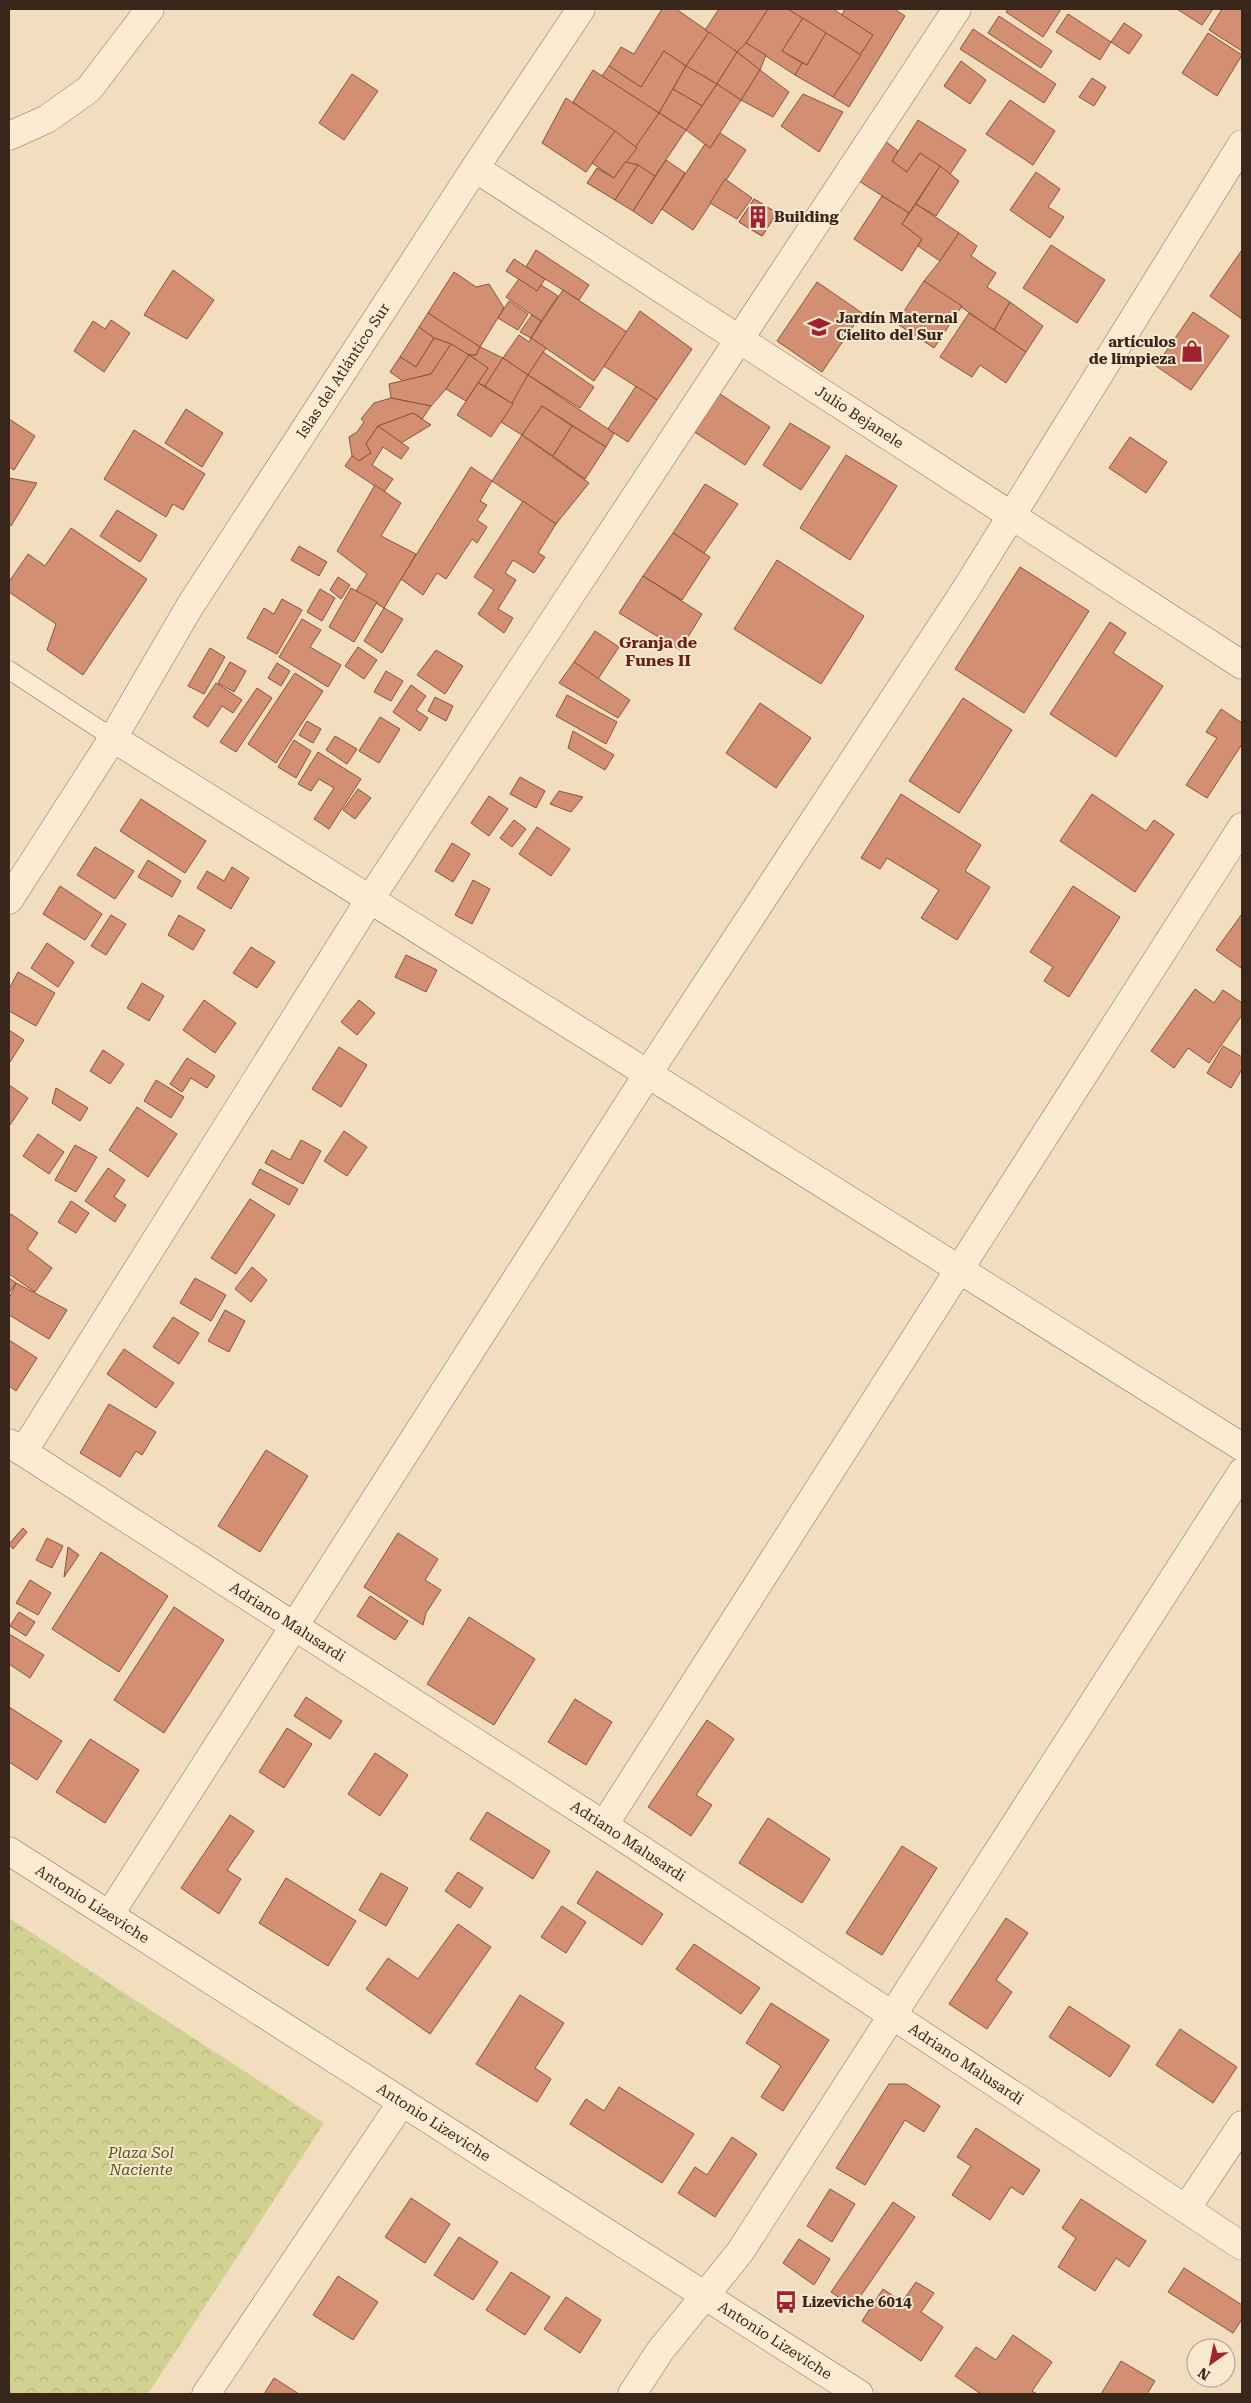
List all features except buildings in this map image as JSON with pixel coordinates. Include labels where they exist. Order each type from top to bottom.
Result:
[{"type":"street","points":[[9,136],[47,119],[89,89],[150,9]]},
{"type":"street","name":"Islas del Atlántico Sur","points":[[113,738],[190,606],[475,168],[582,9]]},
{"type":"street","points":[[16,1447],[370,899],[957,9]]},
{"type":"street","points":[[110,1914],[295,1628],[647,1075],[966,589],[1242,144]]},
{"type":"street","name":"Julio Bejanele","points":[[475,168],[738,341],[1242,665]]},
{"type":"street","points":[[9,900],[113,738],[1242,1447]]},
{"type":"street","points":[[604,1825],[1242,827]]},
{"type":"street","name":"Adriano Malusardi","points":[[16,1447],[604,1825],[1242,2246]]},
{"type":"street","points":[[632,2394],[660,2351],[740,2252],[1242,1472]]},
{"type":"street","name":"Antonio Lizeviche","points":[[9,1851],[859,2394]]},
{"type":"street","points":[[206,2394],[402,2102]]},
{"type":"street","points":[[1186,2209],[1242,2125]]},
{"type":"lane","points":[[9,670],[113,738]]},
{"type":"green space","name":"Plaza Sol Naciente","points":[[9,1918],[324,2123],[148,2394],[9,2394]]},
{"type":"place","name":"Building","points":[[758,217]]},
{"type":"place","name":"Jardín Maternal Cielito del Sur","points":[[819,327]]},
{"type":"place","name":"artículos de limpieza","points":[[1192,351]]},
{"type":"place","name":"Lizeviche 6014","points":[[786,2302]]},
{"type":"district","name":"Granja de Funes II","points":[[658,651]]}]
